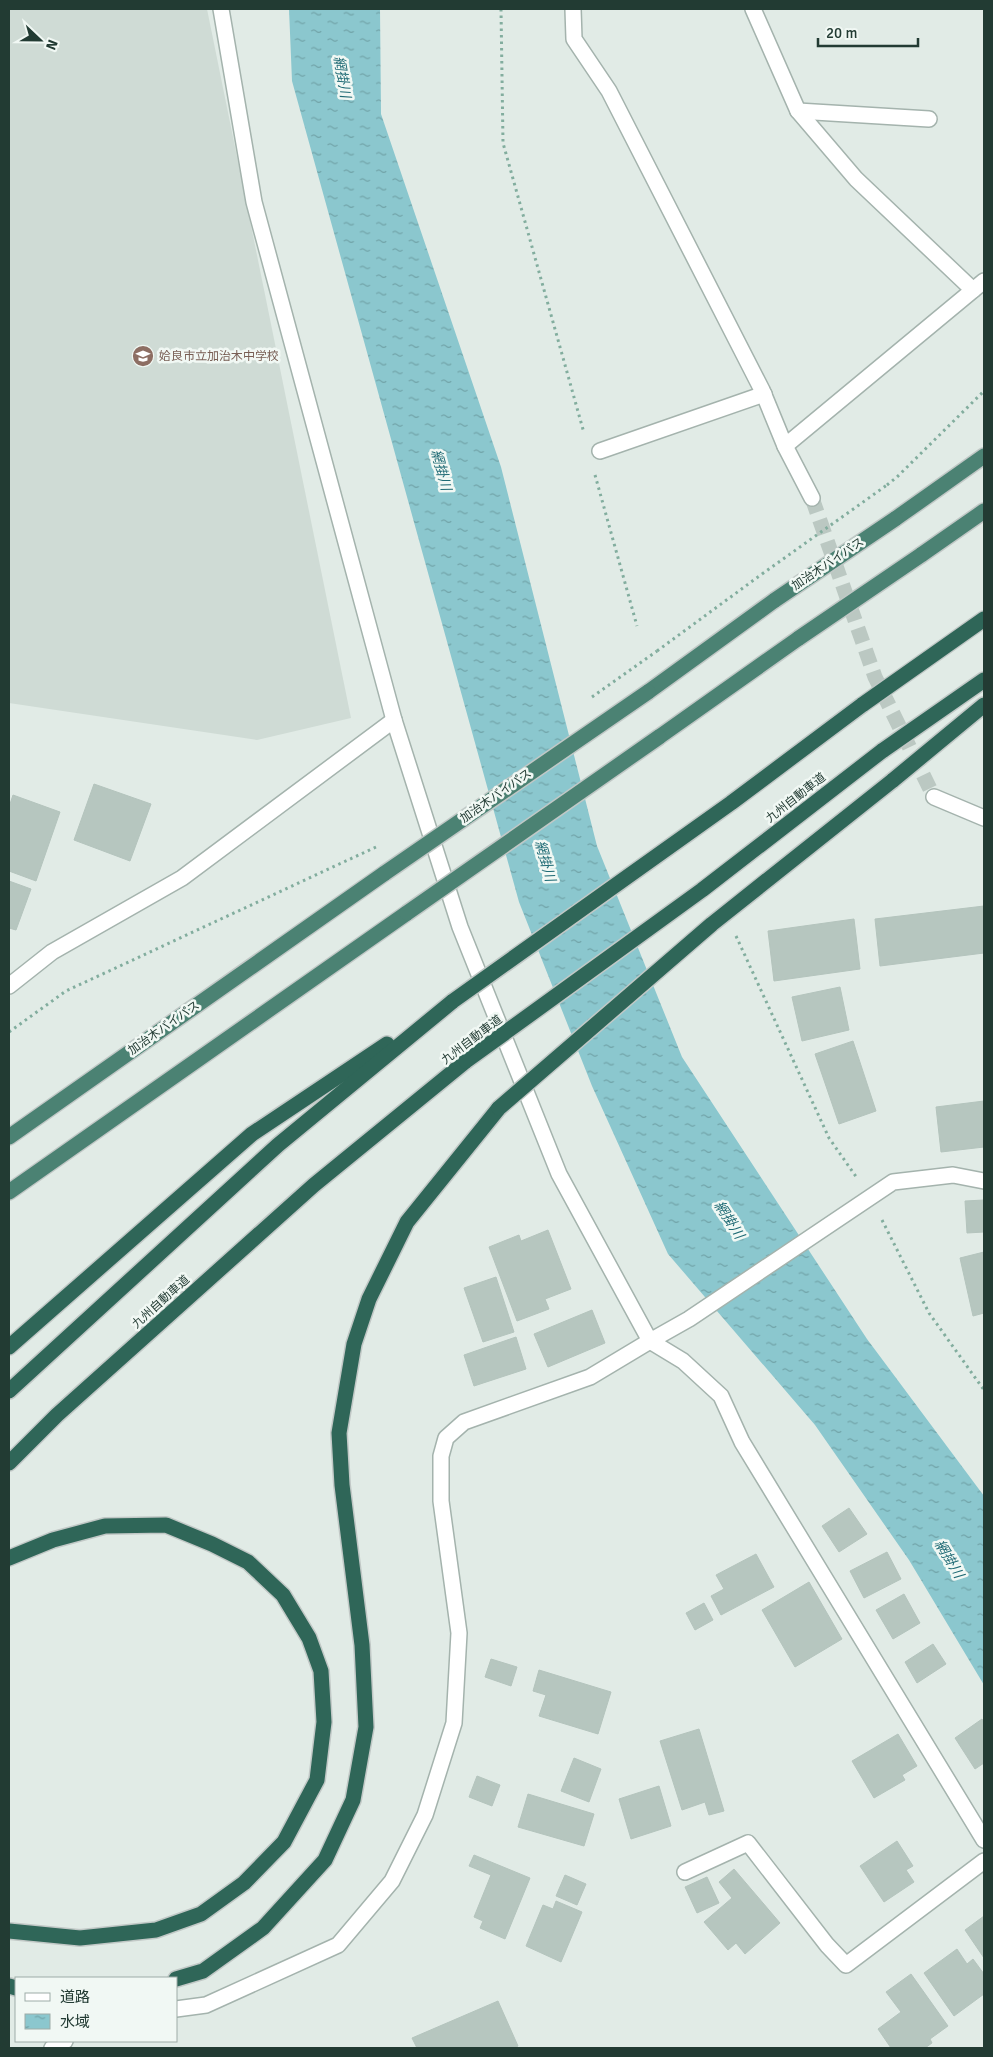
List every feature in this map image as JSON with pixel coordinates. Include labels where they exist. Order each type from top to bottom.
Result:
[{"type":"highway","name":"加治木バイパス","points":[[9,1137],[385,873],[648,692],[775,600],[984,456]]},
{"type":"highway","points":[[9,1192],[799,638],[984,511]]},
{"type":"highway","points":[[9,1347],[252,1134],[453,1001],[731,803],[862,705],[984,619]]},
{"type":"highway","name":"九州自動車道","points":[[9,1463],[56,1415],[314,1185],[466,1061],[702,890],[882,751],[984,680]]},
{"type":"highway","points":[[178,1978],[202,1971],[263,1928],[325,1860],[353,1800],[366,1727],[362,1645],[342,1485],[339,1433],[354,1344],[369,1300],[407,1222],[499,1108],[712,924],[984,705]]},
{"type":"highway","points":[[9,1391],[278,1145],[453,1001]]},
{"type":"highway","points":[[9,1558],[53,1540],[105,1526],[166,1524],[248,1562],[283,1596],[309,1638],[321,1670],[324,1722],[317,1780],[284,1842],[244,1883],[201,1914],[156,1930],[80,1938],[9,1931]]},
{"type":"street","points":[[222,9],[254,202],[394,720],[460,927],[559,1174],[650,1341],[683,1361],[721,1396],[742,1442],[984,1840]]},
{"type":"street","points":[[573,9],[574,39],[609,91],[764,394],[785,446],[812,498]]},
{"type":"street","points":[[753,9],[798,111],[856,179],[978,286],[785,446]]},
{"type":"street","points":[[798,111],[929,119]]},
{"type":"street","points":[[600,451],[764,394]]},
{"type":"street","points":[[9,986],[52,952],[182,878],[394,720]]},
{"type":"street","points":[[934,797],[984,818]]},
{"type":"street","points":[[178,2009],[206,2005],[338,1945],[392,1881],[426,1815],[454,1723],[459,1633],[441,1501],[441,1456],[446,1438],[464,1422],[590,1377],[689,1319],[893,1182],[953,1175],[984,1181]]},
{"type":"street","points":[[685,1872],[748,1843],[827,1946],[846,1965],[984,1860]]},
{"type":"street","points":[[52,2048],[63,2042]]},
{"type":"path","points":[[501,9],[503,143],[585,436]]},
{"type":"path","points":[[657,651],[897,477],[984,391]]},
{"type":"path","points":[[593,465],[637,626]]},
{"type":"path","points":[[9,1032],[66,991],[383,844]]},
{"type":"path","points":[[736,935],[829,1138],[930,1313],[984,1390]]},
{"type":"shaded area","name":"姶良市立加治木中学校","points":[[9,9],[207,9],[351,718],[257,740],[9,703]]},
{"type":"water","name":"網掛川","points":[[289,9],[380,9],[381,114],[501,467],[597,846],[682,1057],[867,1339],[984,1496],[984,1685],[909,1560],[815,1425],[668,1254],[592,1086],[519,902],[292,81]]},
{"type":"building","points":[[94,784],[151,804],[130,861],[74,840]]},
{"type":"building","points":[[13,795],[60,812],[36,881],[9,871],[9,807]]},
{"type":"building","points":[[9,881],[31,889],[16,930],[9,928]]},
{"type":"building","points":[[984,906],[984,953],[880,966],[875,919]]},
{"type":"building","points":[[854,919],[860,969],[774,981],[768,931]]},
{"type":"building","points":[[840,987],[849,1030],[802,1041],[792,997]]},
{"type":"building","points":[[853,1041],[876,1111],[839,1124],[815,1054]]},
{"type":"building","points":[[984,1101],[984,1147],[941,1152],[936,1107]]},
{"type":"building","points":[[984,1200],[984,1232],[967,1233],[965,1201]]},
{"type":"building","points":[[548,1230],[571,1289],[545,1299],[549,1309],[517,1321],[489,1247],[519,1235],[521,1241]]},
{"type":"building","points":[[984,1252],[984,1313],[973,1316],[960,1258]]},
{"type":"building","points":[[496,1277],[514,1332],[483,1342],[464,1288]]},
{"type":"building","points":[[592,1310],[605,1343],[548,1367],[534,1334]]},
{"type":"building","points":[[516,1337],[526,1369],[474,1386],[464,1355]]},
{"type":"building","points":[[849,1508],[867,1534],[839,1552],[822,1526]]},
{"type":"building","points":[[887,1552],[901,1579],[864,1598],[850,1571]]},
{"type":"building","points":[[756,1554],[774,1587],[721,1615],[711,1596],[724,1589],[716,1575]]},
{"type":"building","points":[[809,1582],[842,1639],[795,1667],[762,1610]]},
{"type":"building","points":[[904,1594],[920,1623],[893,1639],[876,1610]]},
{"type":"building","points":[[704,1603],[713,1620],[695,1630],[686,1613]]},
{"type":"building","points":[[933,1644],[946,1664],[917,1683],[905,1662]]},
{"type":"building","points":[[491,1659],[517,1667],[511,1686],[485,1677]]},
{"type":"building","points":[[539,1670],[611,1692],[598,1734],[539,1716],[546,1695],[533,1691]]},
{"type":"building","points":[[982,1719],[984,1723],[984,1763],[975,1769],[955,1738]]},
{"type":"building","points":[[699,1729],[724,1811],[709,1815],[705,1802],[682,1810],[660,1741]]},
{"type":"building","points":[[898,1734],[917,1766],[902,1775],[905,1780],[874,1798],[852,1761]]},
{"type":"building","points":[[574,1758],[601,1769],[589,1802],[561,1791]]},
{"type":"building","points":[[477,1776],[500,1785],[492,1806],[469,1797]]},
{"type":"building","points":[[659,1786],[671,1826],[631,1839],[619,1799]]},
{"type":"building","points":[[528,1794],[594,1814],[584,1846],[518,1827]]},
{"type":"building","points":[[897,1841],[913,1866],[906,1870],[914,1882],[884,1902],[860,1866]]},
{"type":"building","points":[[474,1855],[530,1878],[505,1939],[480,1928],[483,1921],[474,1917],[491,1875],[469,1866]]},
{"type":"building","points":[[734,1869],[780,1923],[745,1954],[736,1943],[728,1950],[704,1922],[732,1898],[719,1882]]},
{"type":"building","points":[[565,1875],[586,1884],[577,1905],[556,1896]]},
{"type":"building","points":[[707,1877],[719,1903],[697,1913],[685,1887]]},
{"type":"building","points":[[556,1901],[582,1912],[561,1962],[526,1946],[543,1905],[553,1909]]},
{"type":"building","points":[[984,1916],[984,1958],[965,1930]]},
{"type":"building","points":[[957,1949],[967,1964],[973,1959],[984,1974],[984,1994],[954,2016],[924,1973]]},
{"type":"building","points":[[911,1974],[948,2026],[930,2039],[932,2043],[925,2048],[891,2048],[878,2029],[901,2012],[886,1992]]},
{"type":"building","points":[[498,2001],[518,2046],[514,2048],[417,2048],[412,2038]]},
{"type":"tunnel","points":[[812,498],[875,677],[934,797]]},
{"type":"place","name":"姶良市立加治木中学校","points":[[143,356]]}]
